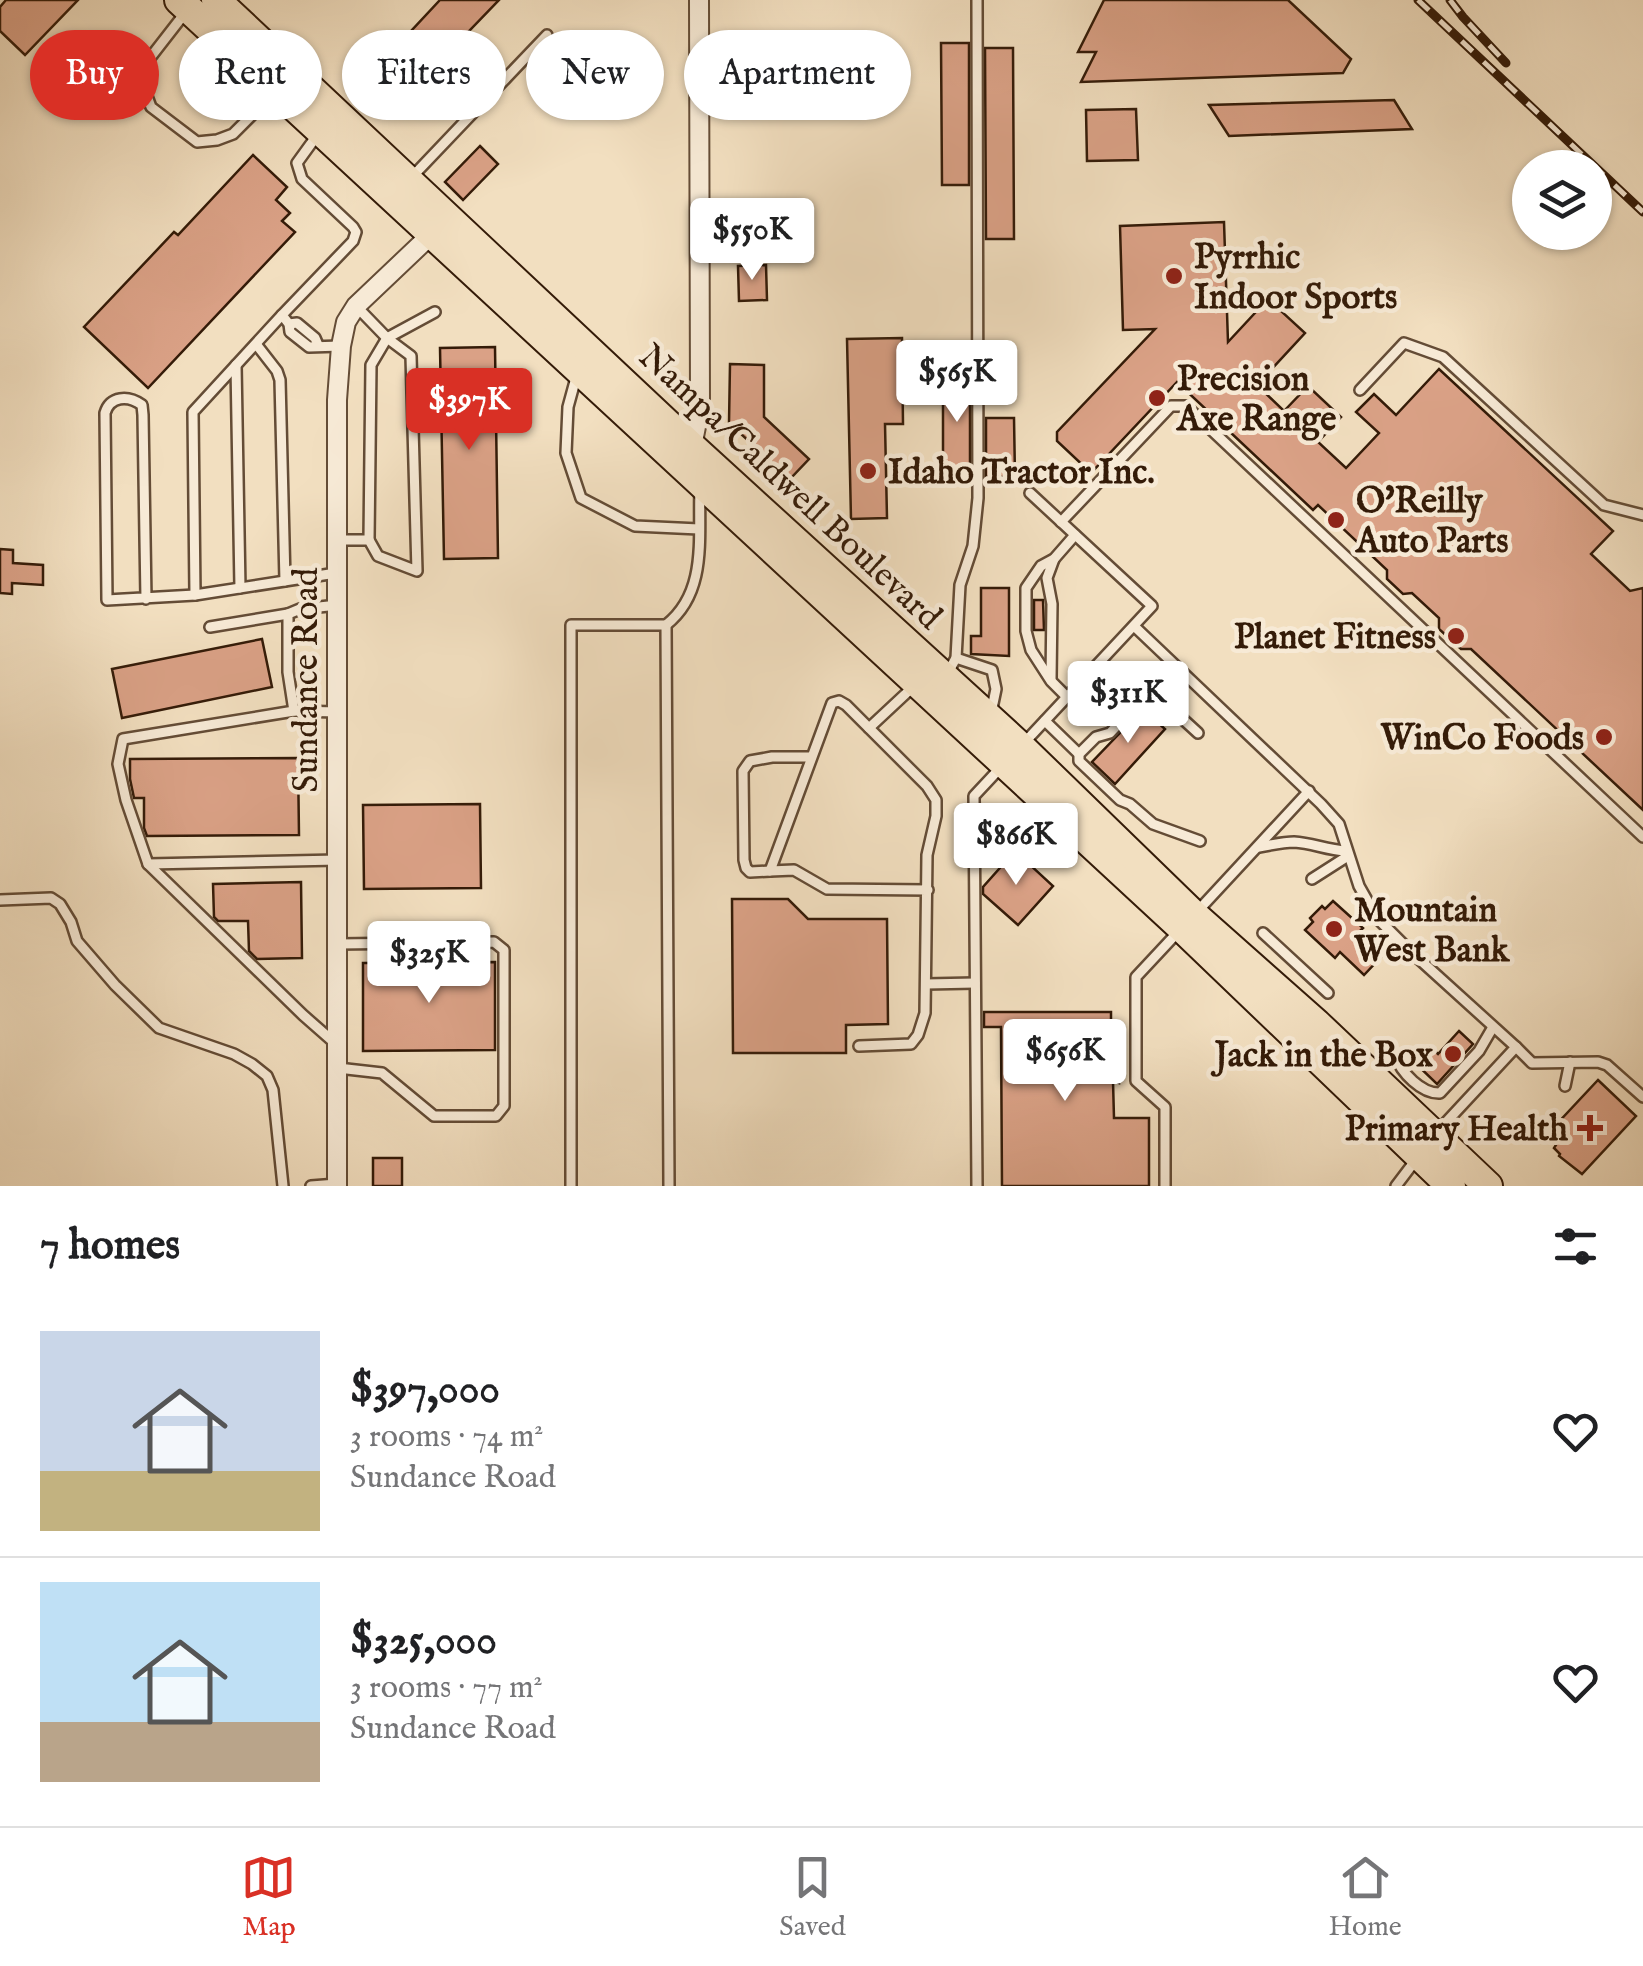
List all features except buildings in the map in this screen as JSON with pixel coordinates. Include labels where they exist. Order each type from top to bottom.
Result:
[{"type":"main road","name":"Nampa/Caldwell Boulevard","points":[[216,0],[241,30]]},
{"type":"main road","points":[[188,3],[221,30]]},
{"type":"main road","name":"Nampa/Caldwell Boulevard","points":[[322,112],[409,180],[440,226],[578,371],[691,466],[950,668],[990,718],[1012,756]]},
{"type":"main road","points":[[311,120],[319,132],[440,226]]},
{"type":"main road","name":"Nampa/Caldwell Boulevard","points":[[440,226],[916,684],[1012,756],[1427,1145]]},
{"type":"main road","points":[[1427,1145],[1452,1186]]},
{"type":"main road","points":[[1427,1145],[1488,1186]]},
{"type":"street","points":[[691,466],[700,406],[699,0]]},
{"type":"street","name":"Sundance Road","points":[[337,1185],[341,346],[346,322],[356,306],[440,226]]},
{"type":"lane","points":[[950,668],[960,585],[973,546],[978,498],[977,0]]},
{"type":"lane","points":[[188,3],[143,67],[144,88],[151,107],[197,142],[234,134],[247,120]]},
{"type":"lane","points":[[409,180],[526,57]]},
{"type":"lane","points":[[194,595],[194,412],[256,344],[286,319],[353,241],[356,232],[298,172],[297,163],[319,132]]},
{"type":"lane","points":[[356,306],[387,338],[411,356],[417,571],[378,556],[369,540],[372,365],[387,338],[435,312]]},
{"type":"lane","points":[[286,319],[290,332],[309,347],[341,346]]},
{"type":"lane","points":[[1360,390],[1404,343],[1443,357],[1604,505],[1643,515]]},
{"type":"lane","points":[[256,344],[280,380],[285,581]]},
{"type":"lane","points":[[236,365],[240,588]]},
{"type":"lane","points":[[578,371],[568,407],[566,454],[581,498],[635,526],[698,528]]},
{"type":"lane","points":[[146,598],[142,404],[131,399],[112,400],[105,414],[107,600],[146,598],[194,595],[338,572]]},
{"type":"lane","points":[[1062,522],[1171,406],[1186,406],[1643,836]]},
{"type":"lane","points":[[571,1186],[571,625],[666,625],[680,614],[698,574],[691,466]]},
{"type":"lane","points":[[977,1186],[974,796],[1152,606],[1030,493]]},
{"type":"lane","points":[[1067,697],[1031,650],[1026,631],[1026,588],[1041,566],[1054,559],[1075,535]]},
{"type":"lane","points":[[338,540],[369,540]]},
{"type":"lane","points":[[1051,681],[1052,604],[1048,578],[1054,559]]},
{"type":"lane","points":[[210,628],[338,605]]},
{"type":"lane","points":[[288,614],[288,672],[294,711]]},
{"type":"lane","points":[[666,625],[669,1186]]},
{"type":"lane","points":[[1134,626],[1339,824],[1359,886],[1377,918],[1408,950],[1532,1063],[1598,1062],[1607,1065],[1643,1097]]},
{"type":"lane","points":[[869,728],[916,684]]},
{"type":"lane","points":[[1198,734],[1162,700],[1142,699],[1110,733],[1096,737],[1079,754],[1078,762],[1154,824],[1200,841]]},
{"type":"lane","points":[[770,871],[832,703],[840,700],[927,786],[936,800],[927,855],[926,1013],[911,1044],[860,1046]]},
{"type":"lane","points":[[338,712],[294,711],[123,739],[118,764],[148,864],[338,1046]]},
{"type":"lane","points":[[1044,721],[1079,754]]},
{"type":"lane","points":[[811,757],[750,760],[743,771],[746,868],[750,872],[794,870],[828,889],[928,890]]},
{"type":"lane","points":[[1164,1186],[1164,1107],[1136,1081],[1136,977],[1309,791]]},
{"type":"lane","points":[[1256,848],[1291,842],[1347,854]]},
{"type":"lane","points":[[1312,879],[1347,854]]},
{"type":"lane","points":[[148,864],[338,860]]},
{"type":"lane","points":[[0,900],[51,898],[72,922],[77,941],[159,1028],[234,1054],[267,1076],[274,1090],[284,1186]]},
{"type":"lane","points":[[1264,932],[1328,993]]},
{"type":"lane","points":[[338,944],[494,942],[504,950],[504,1106],[496,1116],[434,1116],[382,1073],[338,1068]]},
{"type":"lane","points":[[926,984],[975,983]]},
{"type":"lane","points":[[1395,1055],[1399,1066],[1426,1091],[1440,1093],[1479,1051],[1492,1027]]},
{"type":"lane","points":[[1396,1186],[1427,1145],[1516,1048]]},
{"type":"lane","points":[[1565,1086],[1570,1062]]},
{"type":"lane","points":[[311,1186],[337,1185]]},
{"type":"railway","points":[[1418,0],[1643,212]]},
{"type":"railway","points":[[1450,0],[1506,63]]},
{"type":"place","name":"Pyrrhic Indoor Sports","points":[[1174,276]]},
{"type":"place","name":"Precision Axe Range","points":[[1157,398]]},
{"type":"place","name":"Idaho Tractor Inc.","points":[[868,471]]},
{"type":"place","name":"O'Reilly Auto Parts","points":[[1336,520]]},
{"type":"place","name":"Planet Fitness","points":[[1456,636]]},
{"type":"place","name":"WinCo Foods","points":[[1604,737]]},
{"type":"place","name":"Mountain West Bank","points":[[1334,929]]},
{"type":"place","name":"Jack in the Box","points":[[1453,1054]]},
{"type":"place","name":"Primary Health","points":[[1590,1128]]}]
